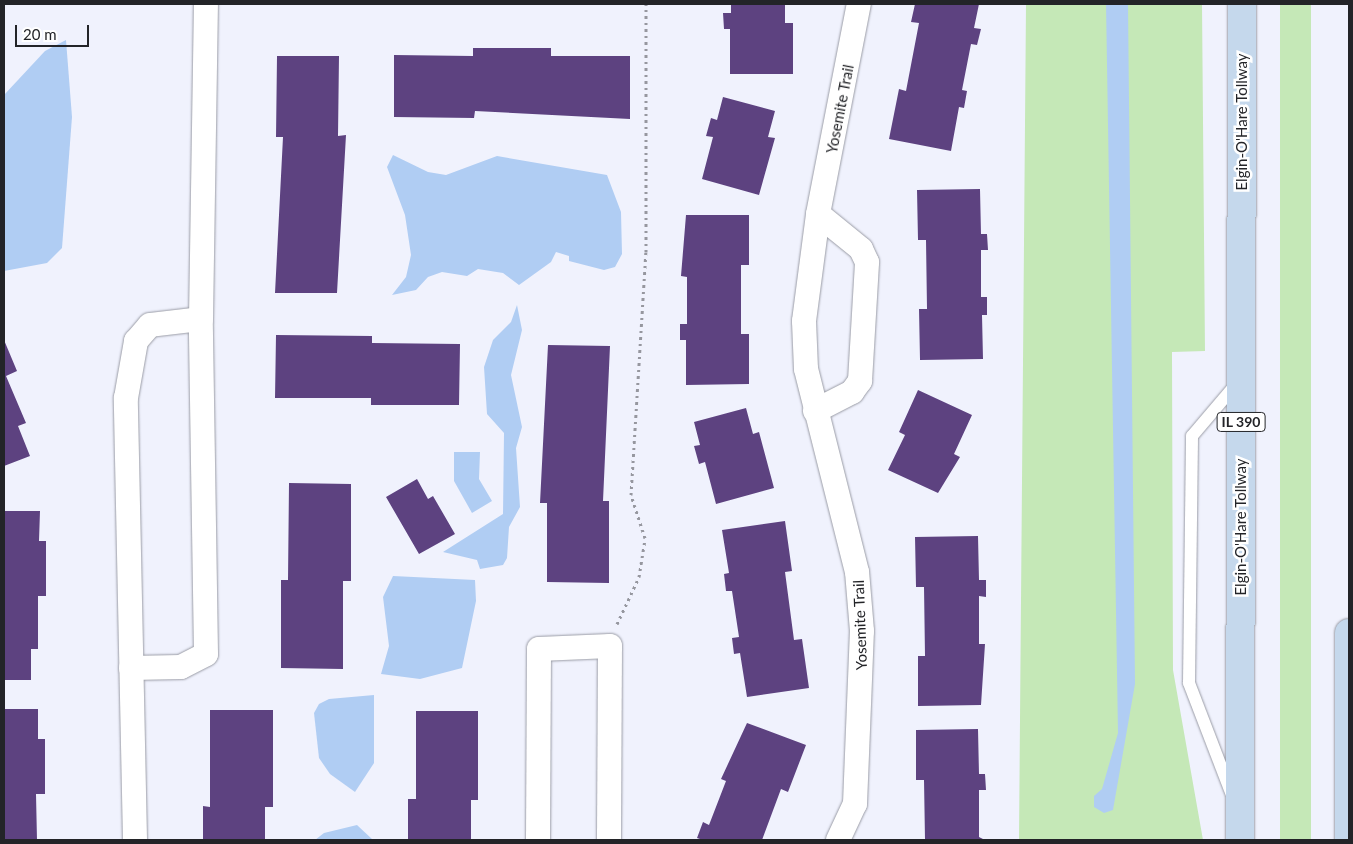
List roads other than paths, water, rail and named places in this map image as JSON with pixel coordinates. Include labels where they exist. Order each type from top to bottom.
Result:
[{"type":"highway","name":"Elgin-O'Hare Tollway","points":[[1240,829],[1242,4]]},
{"type":"highway","points":[[1349,633],[1349,840]]},
{"type":"street","points":[[131,668],[181,667],[206,654],[201,319],[206,4]]},
{"type":"street","name":"Yosemite Trail","points":[[838,840],[855,804],[862,631],[857,572],[815,411],[806,369],[804,320],[818,214],[859,4]]},
{"type":"street","points":[[815,411],[852,392],[860,380],[867,262],[861,249],[818,214]]},
{"type":"street","points":[[135,840],[126,398],[136,341],[150,326],[201,319]]},
{"type":"street","points":[[538,840],[538,649],[610,646],[609,840]]},
{"type":"lane","points":[[1240,829],[1189,683],[1192,436],[1242,378]]},
{"type":"water","points":[[1106,4],[1128,4],[1135,684],[1113,810],[1104,813],[1094,807],[1094,796],[1102,789],[1118,733]]},
{"type":"water","points":[[66,40],[72,117],[62,248],[47,263],[4,271],[4,95],[45,51]]},
{"type":"water","points":[[393,155],[428,172],[446,175],[497,156],[607,175],[621,212],[622,254],[615,267],[604,270],[569,261],[569,256],[556,252],[551,262],[519,285],[503,273],[478,269],[467,276],[442,272],[428,277],[416,290],[392,295],[406,277],[411,255],[405,215],[387,167]]},
{"type":"water","points":[[517,305],[522,330],[511,375],[522,427],[516,448],[520,507],[509,527],[507,558],[503,565],[480,569],[477,560],[443,552],[503,514],[504,433],[487,414],[484,367],[493,340],[511,322]]},
{"type":"water","points":[[454,452],[480,452],[479,479],[492,501],[472,513],[454,481]]},
{"type":"water","points":[[393,576],[475,580],[476,601],[462,668],[420,679],[381,674],[389,646],[383,597]]},
{"type":"water","points":[[374,695],[374,763],[355,792],[330,774],[319,758],[314,713],[319,704],[329,699]]},
{"type":"water","points":[[357,825],[373,840],[315,840],[324,833]]}]
